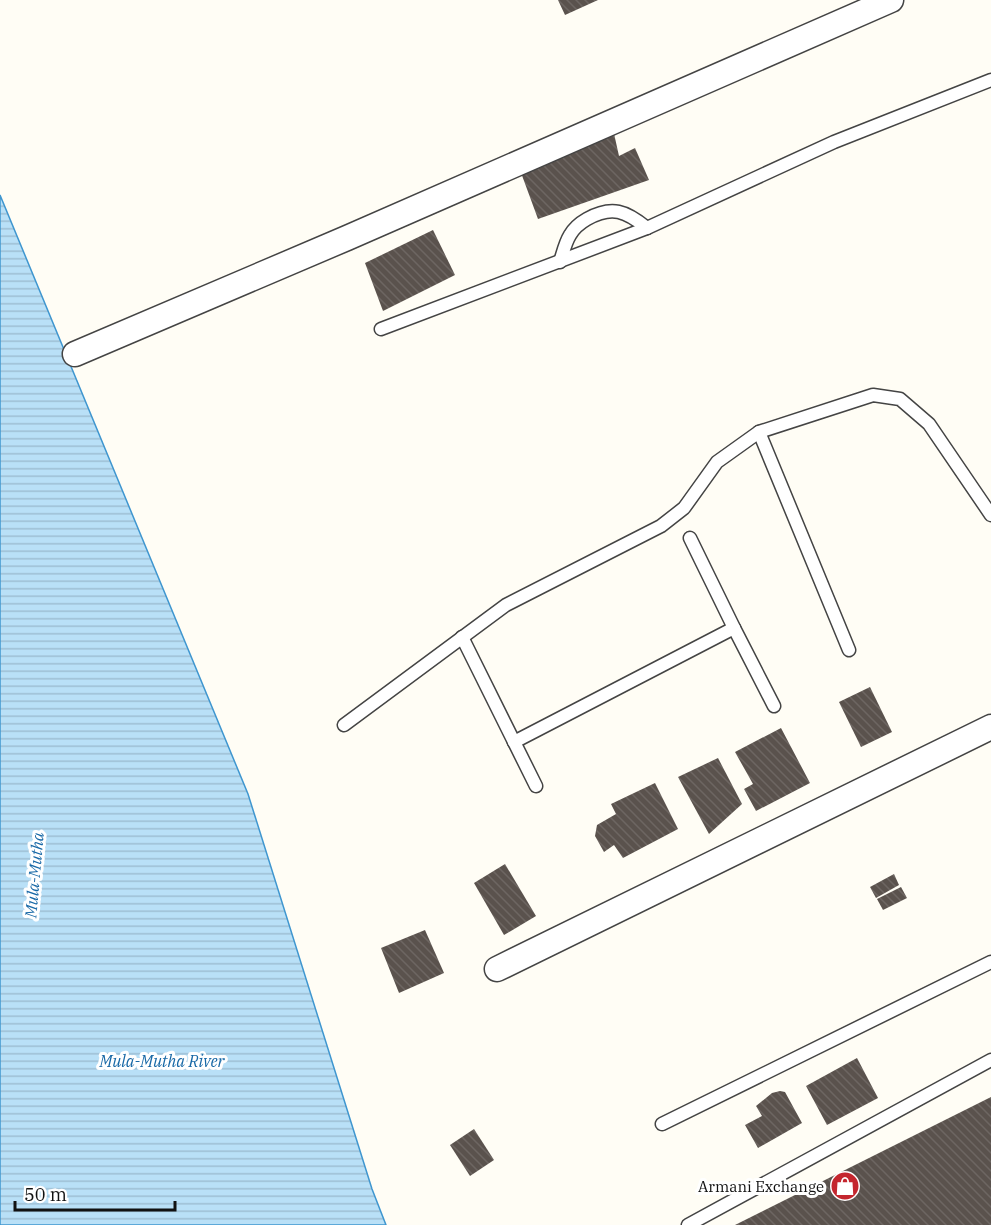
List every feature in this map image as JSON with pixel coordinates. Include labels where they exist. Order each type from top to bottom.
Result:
[{"type":"street","points":[[75,354],[347,238],[891,0]]},
{"type":"street","points":[[497,969],[991,727]]},
{"type":"lane","points":[[381,329],[646,228],[834,142],[991,80]]},
{"type":"lane","points":[[560,262],[570,236],[577,226],[597,214],[608,211],[621,212],[633,216],[646,228]]},
{"type":"lane","points":[[344,725],[506,605],[662,526],[684,508],[717,462],[759,432],[873,395],[900,399],[929,424],[991,515]]},
{"type":"lane","points":[[759,432],[849,650]]},
{"type":"lane","points":[[690,538],[774,706]]},
{"type":"lane","points":[[514,741],[734,628]]},
{"type":"lane","points":[[462,636],[536,786]]},
{"type":"lane","points":[[662,1124],[991,962]]},
{"type":"lane","points":[[688,1225],[991,1060]]},
{"type":"water","name":"Mula-Mutha River","points":[[0,195],[248,794],[372,1189],[386,1225],[0,1225]]},
{"type":"building","points":[[558,0],[598,0],[565,15]]},
{"type":"building","points":[[613,129],[619,156],[635,148],[649,180],[538,219],[520,170]]},
{"type":"building","points":[[433,230],[455,275],[383,311],[365,263]]},
{"type":"building","points":[[870,687],[892,732],[861,747],[839,702]]},
{"type":"building","points":[[781,728],[810,783],[756,811],[744,789],[753,784],[735,752]]},
{"type":"building","points":[[718,758],[742,804],[709,834],[678,777]]},
{"type":"building","points":[[655,783],[678,829],[623,858],[614,845],[604,852],[595,836],[597,825],[616,814],[611,804]]},
{"type":"building","points":[[505,864],[536,916],[504,935],[474,883]]},
{"type":"building","points":[[894,874],[899,885],[876,898],[870,887]]},
{"type":"building","points":[[901,887],[907,898],[883,910],[877,899]]},
{"type":"building","points":[[425,930],[444,973],[399,993],[381,948]]},
{"type":"building","points":[[857,1058],[878,1098],[827,1125],[806,1086]]},
{"type":"building","points":[[785,1092],[802,1123],[758,1148],[745,1125],[762,1116],[756,1106],[772,1093]]},
{"type":"building","points":[[991,1097],[991,1225],[735,1225]]},
{"type":"building","points":[[474,1129],[494,1160],[470,1176],[450,1145]]},
{"type":"place","name":"Armani Exchange","points":[[845,1186]]},
{"type":"water label","name":"Mula-Mutha","points":[[34,875]]}]
